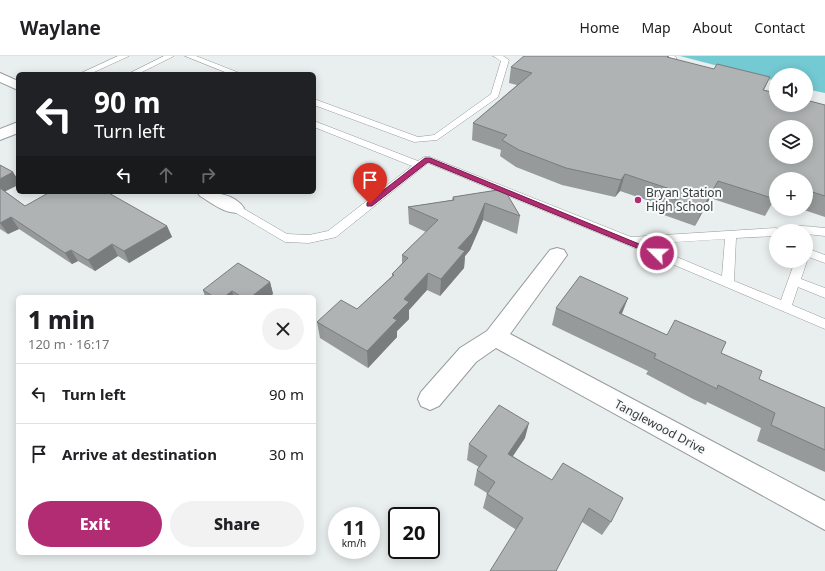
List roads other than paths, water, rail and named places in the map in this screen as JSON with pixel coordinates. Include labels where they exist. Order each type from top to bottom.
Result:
[{"type":"street","points":[[0,76],[16,85]]},
{"type":"street","points":[[0,135],[16,128]]},
{"type":"street","points":[[210,194],[235,208]]},
{"type":"street","points":[[430,399],[468,355],[495,337],[557,255]]},
{"type":"street","name":"Tanglewood Drive","points":[[495,337],[825,516]]},
{"type":"lane","points":[[88,72],[125,56]]},
{"type":"lane","points":[[136,72],[170,56]]},
{"type":"lane","points":[[189,56],[233,72]]},
{"type":"lane","points":[[316,103],[417,140],[438,138],[494,95],[505,60],[497,56]]},
{"type":"lane","points":[[316,125],[420,165]]},
{"type":"lane","points":[[235,208],[285,238],[309,239],[332,234],[428,159],[629,241],[825,324]]},
{"type":"lane","points":[[813,231],[825,232]]},
{"type":"lane","points":[[629,241],[769,232]]},
{"type":"lane","points":[[728,283],[731,234]]},
{"type":"lane","points":[[813,255],[825,259]]},
{"type":"lane","points":[[785,308],[799,268]]},
{"type":"lane","points":[[794,281],[825,293]]},
{"type":"place","name":"Bryan Station High School","points":[[638,200]]}]
